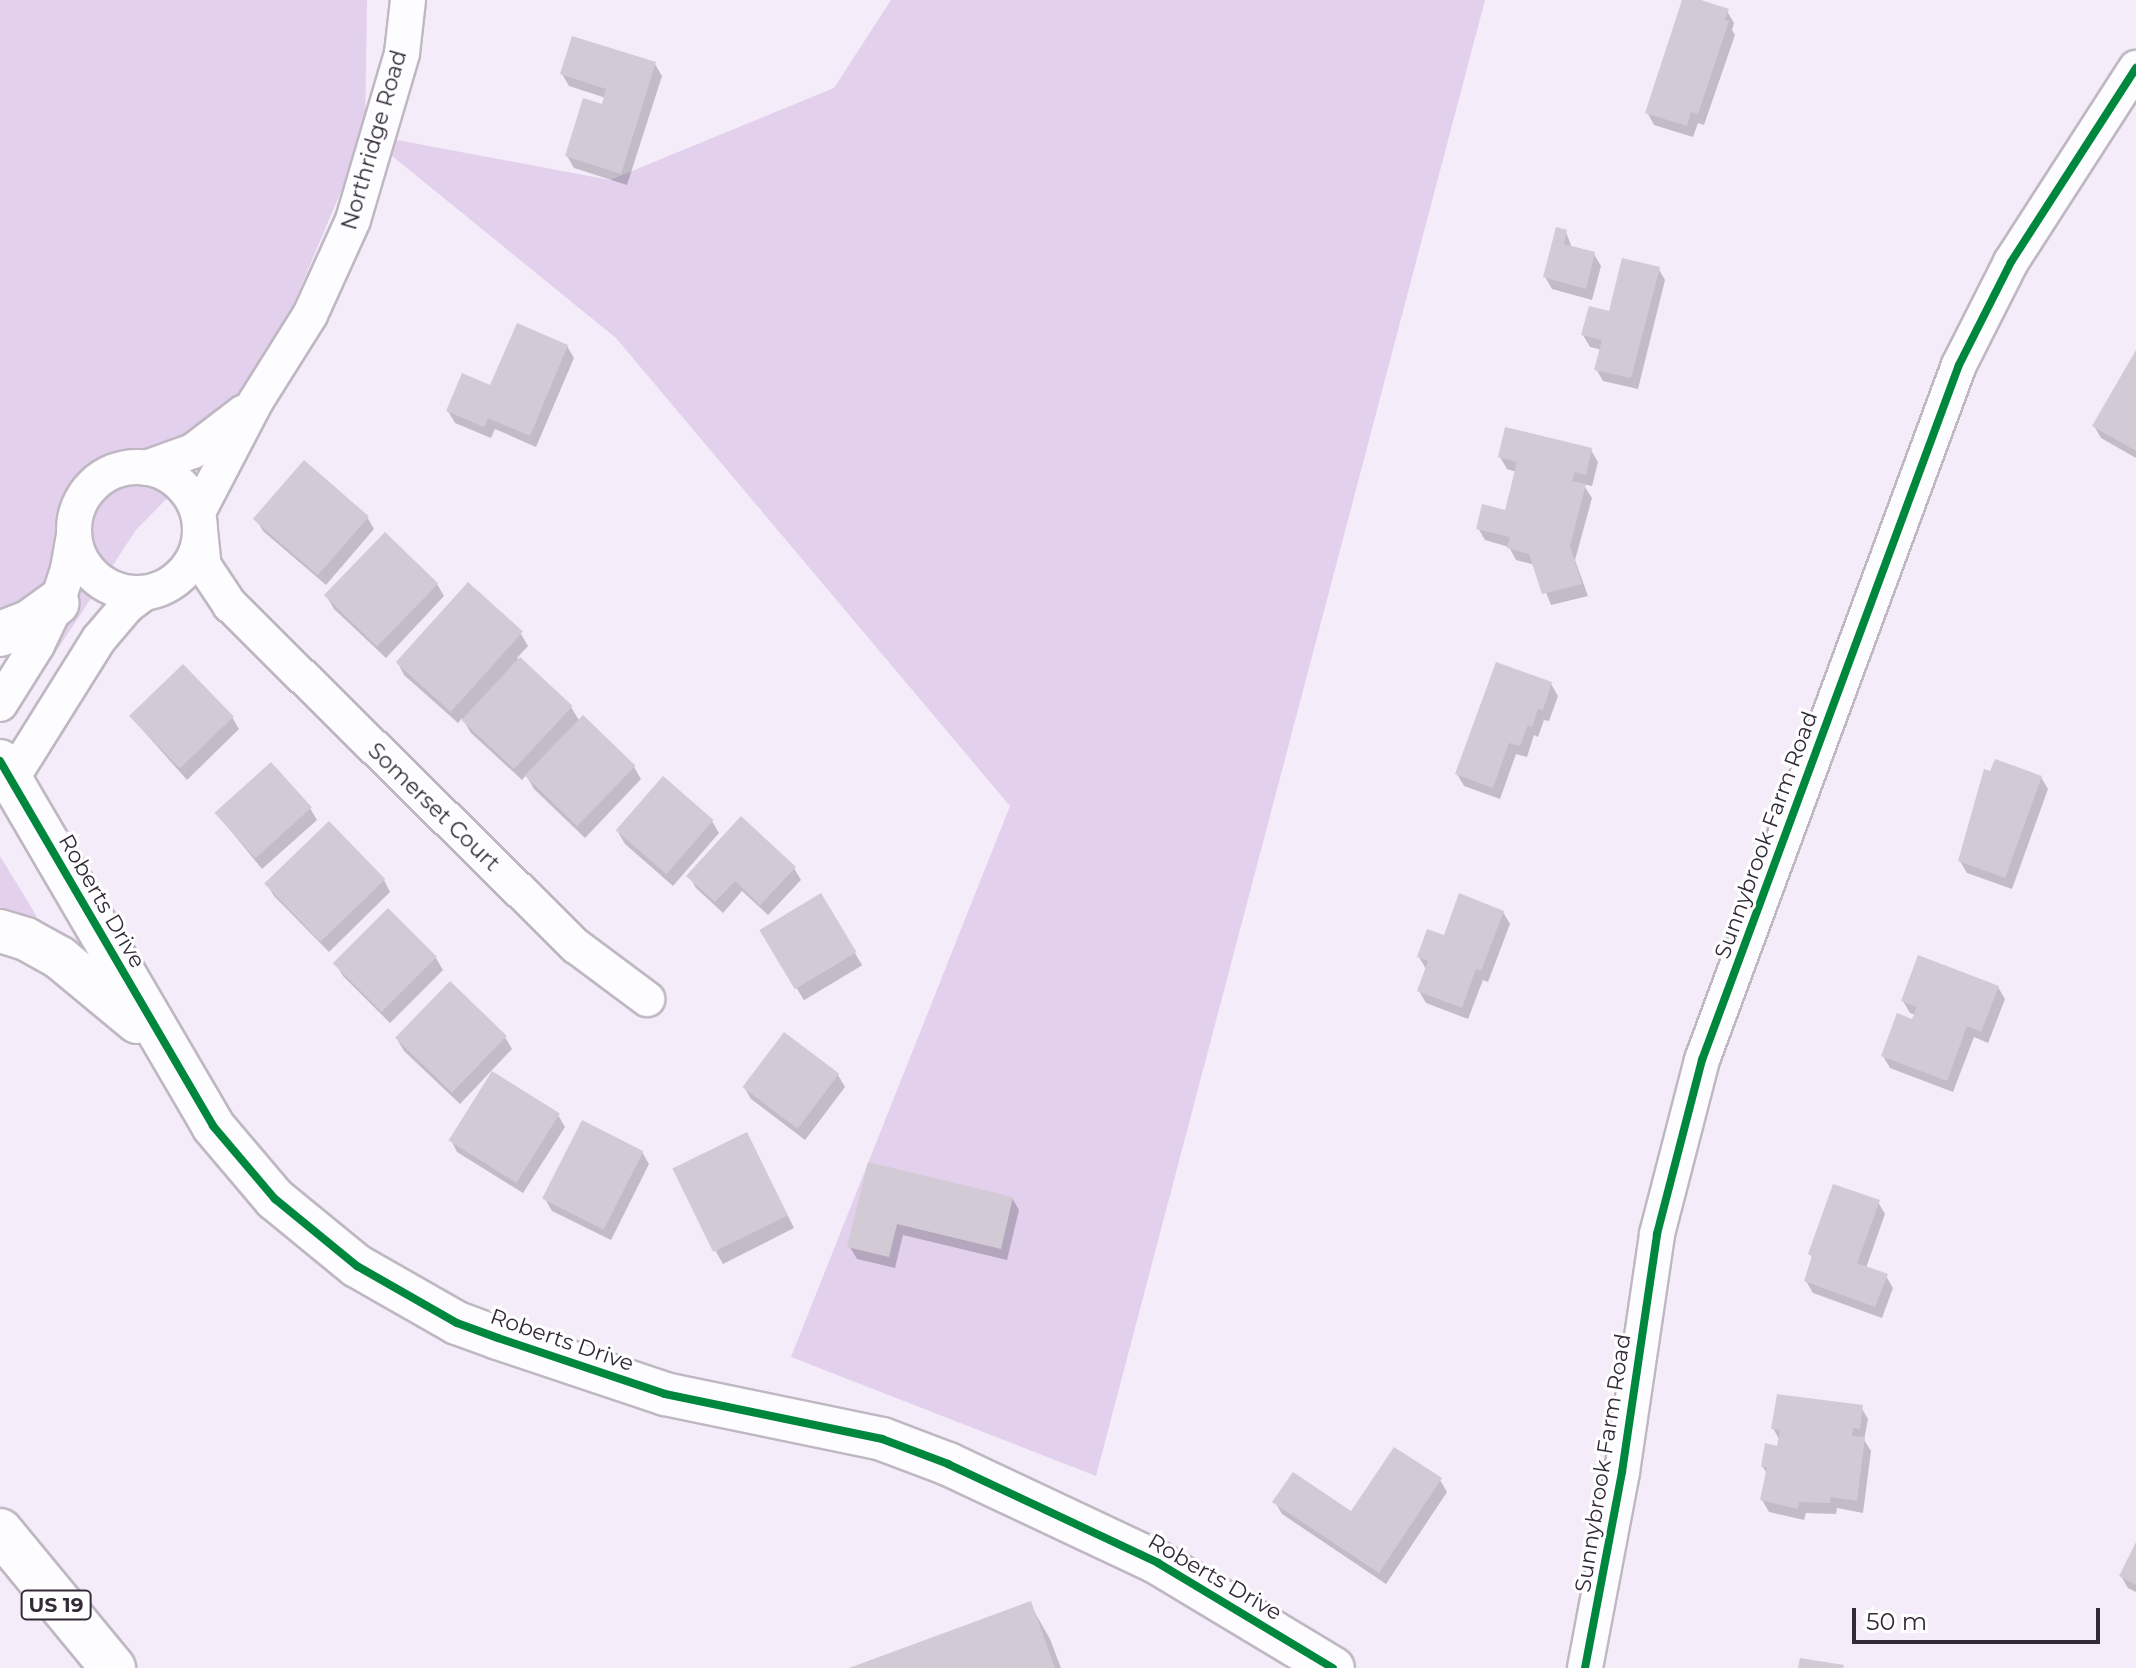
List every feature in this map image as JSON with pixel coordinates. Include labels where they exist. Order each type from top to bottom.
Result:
[{"type":"highway","points":[[0,634],[29,623],[57,603]]},
{"type":"highway","points":[[0,1531],[113,1668]]},
{"type":"highway","name":"US 19","points":[[0,1542],[113,1668]]},
{"type":"street","name":"Northridge Road","points":[[4,778],[99,639],[127,606],[189,565],[197,549],[199,521],[256,401],[310,315],[353,220],[402,53],[408,0]]},
{"type":"street","name":"Sunnybrook Farm Road","points":[[1585,1668],[1622,1472],[1657,1234],[1702,1060],[1959,365],[2011,262],[2136,68]]},
{"type":"street","name":"Northridge Road","points":[[0,704],[37,645],[57,603],[68,569],[80,503],[97,483],[119,470],[146,468],[167,462],[212,439],[256,401]]},
{"type":"street","points":[[146,468],[177,482],[199,521]]},
{"type":"street","name":"Somerset Court","points":[[199,521],[204,566],[230,605],[576,946],[647,999]]},
{"type":"street","points":[[74,529],[79,555],[94,577],[118,590],[153,590]]},
{"type":"street","name":"Somerset Court","points":[[153,590],[217,598],[230,605]]},
{"type":"street","name":"Roberts Drive","points":[[4,778],[213,1126],[275,1199],[357,1266],[457,1323],[665,1394],[882,1439],[948,1464],[1158,1563],[1333,1668]]},
{"type":"street","points":[[0,931],[26,939],[60,958],[164,1045]]},
{"type":"shaded area","points":[[0,0],[367,0],[365,134],[265,372],[217,447],[136,530],[38,679],[0,628]]},
{"type":"shaded area","points":[[891,0],[1485,0],[1096,1476],[791,1357],[1010,806],[616,338],[365,134],[610,180],[834,88]]},
{"type":"shaded area","points":[[0,856],[36,915],[35,919],[0,912]]},
{"type":"building","points":[[1682,0],[1701,0],[1729,9],[1725,20],[1729,21],[1698,114],[1691,112],[1687,126],[1645,113]]},
{"type":"building","points":[[572,36],[656,62],[621,174],[565,156],[583,98],[602,104],[606,89],[560,74]]},
{"type":"building","points":[[1556,227],[1567,230],[1564,244],[1595,252],[1586,289],[1543,277]]},
{"type":"building","points":[[1622,258],[1660,267],[1631,378],[1594,370],[1602,340],[1581,335],[1589,306],[1609,311]]},
{"type":"building","points":[[517,323],[568,345],[530,436],[488,418],[484,427],[446,411],[462,373],[490,385]]},
{"type":"building","points":[[2136,350],[2136,451],[2092,426]]},
{"type":"building","points":[[1505,427],[1592,448],[1586,475],[1575,472],[1572,481],[1586,484],[1570,546],[1582,584],[1542,594],[1529,554],[1507,548],[1510,537],[1476,529],[1482,504],[1505,510],[1517,462],[1498,457]]},
{"type":"building","points":[[304,460],[369,516],[318,575],[253,519]]},
{"type":"building","points":[[385,532],[438,583],[377,647],[324,595]]},
{"type":"building","points":[[468,582],[523,632],[451,712],[396,662]]},
{"type":"building","points":[[520,657],[573,706],[514,769],[461,720]]},
{"type":"building","points":[[1496,662],[1552,682],[1543,710],[1538,709],[1532,727],[1528,725],[1520,746],[1509,743],[1493,788],[1455,774]]},
{"type":"building","points":[[183,664],[234,717],[180,769],[129,716]]},
{"type":"building","points":[[583,715],[636,766],[577,826],[525,775]]},
{"type":"building","points":[[1995,759],[2042,776],[2005,878],[1958,861],[1984,769],[1990,771]]},
{"type":"building","points":[[271,762],[312,807],[255,858],[215,813]]},
{"type":"building","points":[[663,776],[714,820],[666,874],[616,830]]},
{"type":"building","points":[[741,816],[796,867],[760,905],[735,881],[715,902],[686,876]]},
{"type":"building","points":[[329,821],[385,879],[321,942],[264,884]]},
{"type":"building","points":[[821,893],[857,952],[795,989],[759,930]]},
{"type":"building","points":[[1459,893],[1504,911],[1481,971],[1476,969],[1462,1008],[1417,991],[1428,961],[1417,957],[1427,929],[1444,935]]},
{"type":"building","points":[[388,908],[437,957],[382,1012],[333,963]]},
{"type":"building","points":[[1918,955],[1999,986],[1981,1032],[1967,1026],[1947,1081],[1881,1056],[1897,1013],[1912,1019],[1917,1007],[1901,1001]]},
{"type":"building","points":[[450,981],[507,1036],[452,1093],[395,1038]]},
{"type":"building","points":[[784,1032],[839,1074],[798,1129],[742,1087]]},
{"type":"building","points":[[492,1071],[560,1113],[516,1183],[449,1141]]},
{"type":"building","points":[[582,1120],[643,1151],[604,1230],[542,1198]]},
{"type":"building","points":[[747,1132],[788,1216],[713,1252],[672,1168]]},
{"type":"building","points":[[868,1162],[1013,1197],[1001,1249],[897,1224],[889,1257],[847,1247]]},
{"type":"building","points":[[1833,1184],[1880,1200],[1857,1263],[1888,1274],[1875,1307],[1804,1281],[1812,1256],[1808,1254]]},
{"type":"building","points":[[1777,1394],[1863,1405],[1860,1429],[1853,1428],[1852,1436],[1865,1437],[1857,1501],[1831,1497],[1830,1503],[1799,1502],[1798,1509],[1760,1500],[1767,1467],[1761,1467],[1765,1443],[1777,1446],[1780,1430],[1771,1429]]},
{"type":"building","points":[[1394,1447],[1442,1478],[1379,1573],[1272,1502],[1293,1472],[1351,1511]]},
{"type":"building","points":[[2136,1542],[2136,1585],[2119,1576]]},
{"type":"building","points":[[1031,1601],[1055,1668],[849,1668]]},
{"type":"building","points":[[1800,1658],[1844,1665],[1843,1668],[1798,1668]]},
{"type":"cycle path","points":[[1585,1668],[1622,1472],[1657,1234],[1702,1060],[1959,365],[2011,262],[2136,68]]},
{"type":"cycle path","points":[[0,761],[213,1126],[275,1199],[357,1266],[457,1323],[665,1394],[882,1439],[948,1464],[1158,1563],[1333,1668]]}]
